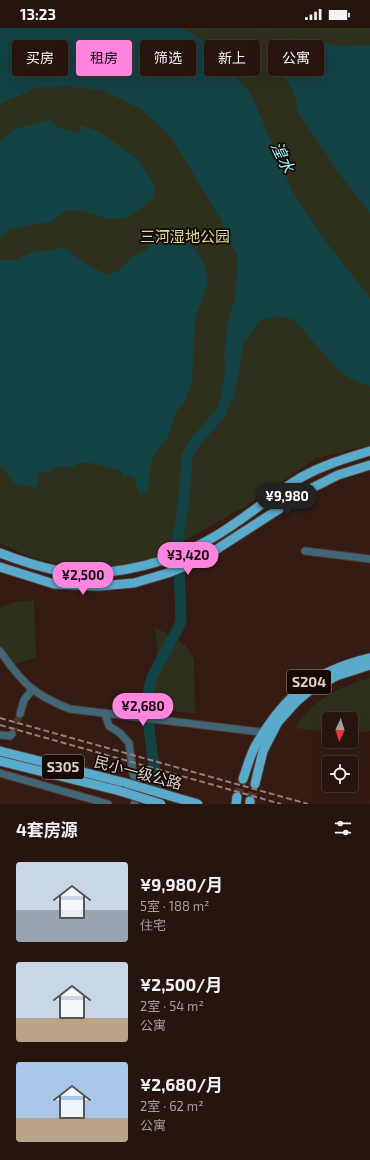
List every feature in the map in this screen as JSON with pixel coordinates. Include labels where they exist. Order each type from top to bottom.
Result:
[{"type":"main road","points":[[0,553],[25,562],[56,570],[92,572],[132,569],[164,560],[194,548],[303,477],[333,463],[370,451]]},
{"type":"main road","points":[[0,567],[54,584],[99,586],[134,583],[168,573],[200,560],[310,489],[338,475],[370,465]]},
{"type":"main road","name":"S204","points":[[254,784],[272,718],[292,695],[306,684],[333,669],[370,658]]},
{"type":"main road","name":"S204","points":[[243,779],[255,745],[269,733],[297,701],[310,690],[336,676],[370,665]]},
{"type":"main road","name":"民小一级公路","points":[[0,751],[126,783],[198,804]]},
{"type":"main road","name":"民小一级公路","points":[[0,761],[120,791],[161,804]]},
{"type":"street","points":[[305,551],[370,559]]},
{"type":"street","points":[[0,651],[9,665],[32,690],[47,700],[70,709],[269,733]]},
{"type":"street","points":[[20,714],[24,700],[32,690]]},
{"type":"street","points":[[105,713],[109,726],[120,733],[129,743],[133,774],[137,782],[136,801],[134,804]]},
{"type":"street","points":[[0,735],[10,736],[12,734]]},
{"type":"street","points":[[0,773],[108,804]]},
{"type":"green space","name":"三河湿地公园","points":[[0,28],[370,28],[370,445],[317,458],[244,507],[154,558],[110,567],[69,567],[28,556],[0,543]]},
{"type":"green space","points":[[34,600],[36,658],[12,665],[0,647],[0,608],[14,602]]},
{"type":"green space","points":[[155,627],[185,645],[194,659],[195,713],[133,709],[156,673],[157,649]]},
{"type":"green space","points":[[370,678],[370,731],[358,732],[358,712],[322,712],[322,731],[295,728],[309,710],[318,702],[337,690]]},
{"type":"water","points":[[0,28],[182,28],[202,39],[204,41],[204,76],[236,76],[250,92],[292,190],[320,234],[370,298],[370,386],[355,381],[338,370],[293,319],[275,316],[259,321],[244,343],[233,402],[224,358],[228,321],[235,298],[238,258],[220,218],[171,137],[141,109],[104,91],[67,86],[36,88],[0,104]]},
{"type":"water","points":[[290,38],[311,40],[288,40]]},
{"type":"water","points":[[324,43],[340,46],[370,45],[370,213],[341,176],[298,112],[294,93],[284,76],[324,76]]},
{"type":"water","points":[[50,120],[59,128],[80,133],[80,125],[100,132],[139,160],[155,186],[154,199],[126,218],[108,219],[83,211],[67,210],[51,222],[10,229],[0,239],[0,142],[14,129]]},
{"type":"water","points":[[168,227],[180,231],[183,237],[197,251],[205,267],[208,283],[195,318],[192,383],[185,401],[176,412],[168,438],[153,456],[149,475],[148,494],[139,493],[134,477],[122,476],[122,471],[92,463],[77,463],[74,467],[52,467],[52,472],[38,473],[37,487],[25,486],[16,483],[10,478],[3,467],[0,466],[0,260],[16,260],[29,253],[64,248],[106,275],[118,271],[132,257],[148,249],[147,240]]},
{"type":"waterway","points":[[156,801],[156,779],[147,709],[149,688],[153,675],[181,622],[178,537],[183,510],[187,456],[196,441],[221,413],[226,399],[231,367]]},
{"type":"tunnel","points":[[12,734],[20,714]]},
{"type":"tunnel","points":[[237,797],[243,779]]},
{"type":"tunnel","points":[[250,801],[255,784]]},
{"type":"railway","points":[[0,718],[308,804]]},
{"type":"railway","points":[[0,725],[281,804]]},
{"type":"water label","name":"湟水","points":[[283,157]]}]
